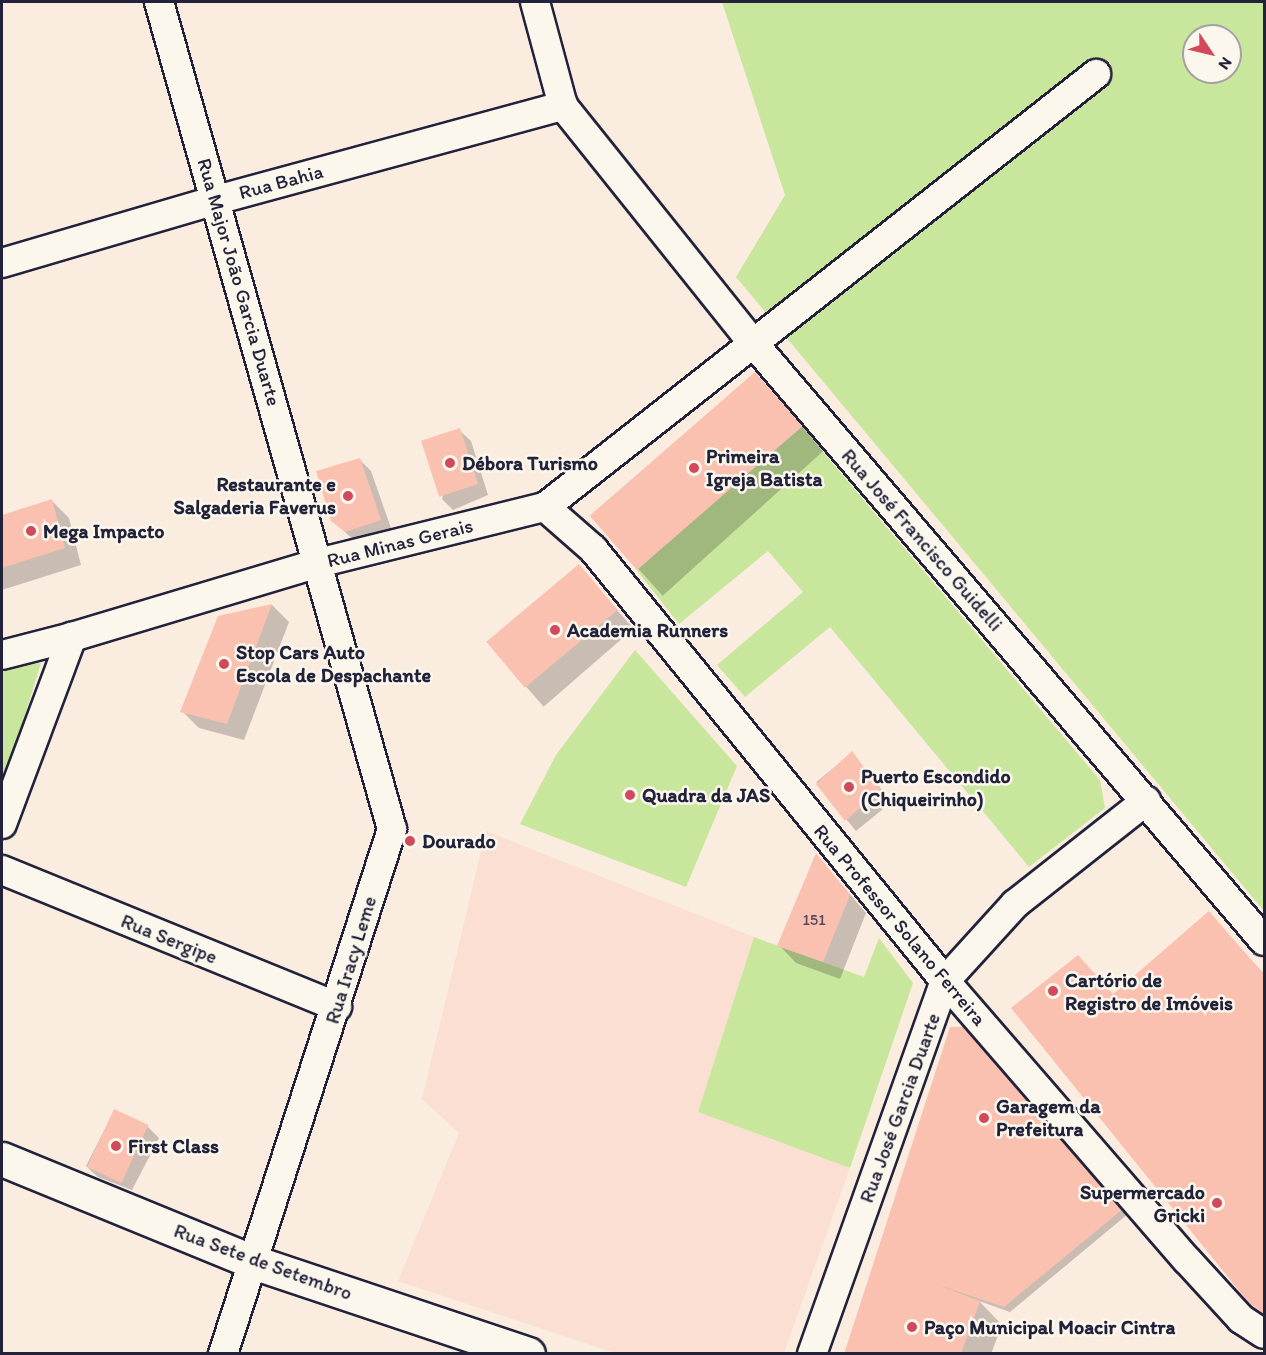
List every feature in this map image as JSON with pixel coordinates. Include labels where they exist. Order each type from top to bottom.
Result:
[{"type":"main road","name":"Rua Sete de Setembro","points":[[2,1159],[253,1262],[528,1353]]},
{"type":"street","name":"Rua Major João Garcia Duarte","points":[[159,2],[318,563]]},
{"type":"street","name":"Rua José Francisco Guidelli","points":[[535,2],[562,106],[754,344],[1264,941]]},
{"type":"street","name":"Rua Minas Gerais","points":[[2,655],[72,637],[318,563],[545,507],[1096,74]]},
{"type":"street","name":"Rua Bahia","points":[[2,263],[216,200],[562,106]]},
{"type":"street","name":"Rua Professor Solano Ferreira","points":[[545,507],[593,549],[945,981],[1223,1301],[1264,1334]]},
{"type":"street","name":"Rua Iracy Leme","points":[[223,1353],[337,1007],[392,829],[318,563]]},
{"type":"street","points":[[2,824],[72,637]]},
{"type":"street","name":"Rua José Garcia Duarte","points":[[812,1353],[945,981],[1015,904],[1146,801]]},
{"type":"street","name":"Rua Sergipe","points":[[2,870],[337,1007]]},
{"type":"shaded area","points":[[486,831],[754,937],[698,1112],[850,1168],[784,1353],[615,1353],[398,1281],[459,1133],[422,1099]]},
{"type":"green space","points":[[722,2],[1264,2],[1264,911],[736,277],[785,195]]},
{"type":"green space","points":[[802,427],[1100,780],[1105,808],[1029,867],[830,627],[745,697],[717,665],[803,592],[768,551],[679,624],[635,568]]},
{"type":"green space","name":"Quadra da JAS","points":[[635,650],[737,766],[686,887],[520,824],[556,755]]},
{"type":"green space","points":[[41,663],[19,734],[2,777],[2,668]]},
{"type":"green space","points":[[754,937],[864,977],[879,938],[913,983],[850,1168],[698,1112]]},
{"type":"building","name":"Primeira Igreja Batista","points":[[755,372],[802,426],[637,570],[590,516]]},
{"type":"building","name":"Débora Turismo","points":[[460,428],[478,484],[439,497],[421,441]]},
{"type":"building","name":"Restaurante e Salgaderia Faverus","points":[[360,458],[381,520],[345,532],[331,521],[316,471]]},
{"type":"building","name":"Mega Impacto","points":[[52,499],[65,548],[2,568],[2,515]]},
{"type":"building","name":"Academia Runners","points":[[579,564],[618,610],[525,688],[486,642]]},
{"type":"building","name":"Stop Cars Auto Escola de Despachante","points":[[272,604],[227,724],[180,712],[218,616]]},
{"type":"building","name":"Puerto Escondido (Chiqueirinho)","points":[[852,751],[881,790],[845,821],[816,784]]},
{"type":"building","points":[[816,853],[850,895],[823,962],[777,946]]},
{"type":"building","name":"Supermercado Gricki","points":[[1209,911],[1264,975],[1264,1316],[1257,1313],[1011,1008],[1078,955],[1113,994]]},
{"type":"building","name":"Garagem da Prefeitura","points":[[950,1027],[970,1027],[1124,1208],[1004,1307],[935,1284],[980,1301],[961,1354],[844,1354]]},
{"type":"building","name":"First Class","points":[[114,1109],[148,1125],[121,1183],[87,1167]]},
{"type":"place","name":"Débora Turismo","points":[[450,463]]},
{"type":"place","name":"Primeira Igreja Batista","points":[[694,468]]},
{"type":"place","name":"Restaurante e Salgaderia Faverus","points":[[348,496]]},
{"type":"place","name":"Mega Impacto","points":[[31,531]]},
{"type":"place","name":"Academia Runners","points":[[555,630]]},
{"type":"place","name":"Stop Cars Auto Escola de Despachante","points":[[224,664]]},
{"type":"place","name":"Puerto Escondido (Chiqueirinho)","points":[[849,787]]},
{"type":"place","name":"Quadra da JAS","points":[[630,795]]},
{"type":"place","name":"Dourado","points":[[410,841]]},
{"type":"place","name":"Cartório de Registro de Imóveis","points":[[1053,991]]},
{"type":"place","name":"Garagem da Prefeitura","points":[[984,1118]]},
{"type":"place","name":"First Class","points":[[116,1146]]},
{"type":"place","name":"Supermercado Gricki","points":[[1217,1203]]},
{"type":"place","name":"Paço Municipal Moacir Cintra","points":[[912,1327]]}]
